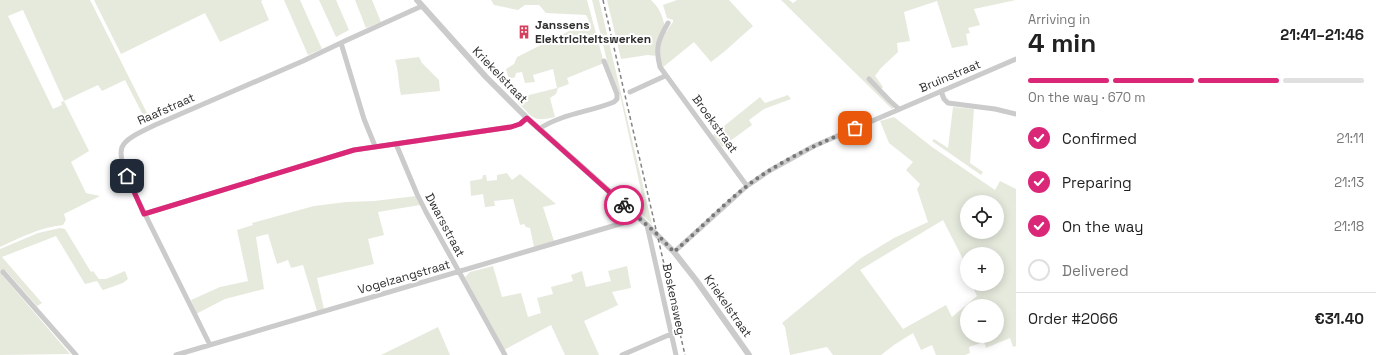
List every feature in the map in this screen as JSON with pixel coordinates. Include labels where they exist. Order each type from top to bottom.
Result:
[{"type":"street","name":"Kriekelstraat","points":[[417,0],[486,77],[527,118],[647,225],[674,252],[696,280],[749,355]]},
{"type":"street","name":"Raafstraat","points":[[210,345],[131,186],[121,160],[121,149],[123,144],[127,140],[155,125],[303,61],[422,6]]},
{"type":"street","name":"Broekstraat","points":[[668,23],[661,35],[657,51],[660,67],[665,76],[747,186]]},
{"type":"street","points":[[341,43],[364,119],[375,146]]},
{"type":"street","name":"Bruinstraat","points":[[674,252],[747,186],[768,171],[814,146],[1016,59]]},
{"type":"street","points":[[539,129],[547,123],[559,118],[614,102],[617,99],[617,94],[604,61]]},
{"type":"street","points":[[630,92],[665,76]]},
{"type":"street","points":[[869,79],[899,109]]},
{"type":"street","points":[[940,91],[948,103],[995,109],[1016,114]]},
{"type":"street","points":[[144,214],[354,150],[511,127],[520,124],[527,118]]},
{"type":"street","name":"Dwarsstraat","points":[[396,144],[417,194],[505,355]]},
{"type":"street","name":"Vogelzangstraat","points":[[176,355],[623,223],[636,215]]},
{"type":"street","name":"Boskensweg","points":[[647,225],[676,355]]},
{"type":"street","points":[[3,272],[76,355]]},
{"type":"street","points":[[622,355],[671,334]]},
{"type":"shaded area","points":[[0,0],[90,0],[150,119],[143,115],[125,80],[102,91],[98,85],[64,101],[89,151],[71,162],[86,193],[100,196],[64,214],[66,220],[63,225],[38,230],[0,247]],"holes":[[[23,10],[64,101],[61,102],[62,105],[53,109],[8,16]]]},
{"type":"shaded area","points":[[94,0],[263,0],[261,1],[269,20],[220,42],[205,13],[121,54]]},
{"type":"shaded area","points":[[284,0],[300,0],[322,49],[308,55]]},
{"type":"shaded area","points":[[319,0],[336,0],[349,30],[336,37]]},
{"type":"shaded area","points":[[355,0],[372,0],[381,22],[366,28]]},
{"type":"shaded area","points":[[491,0],[587,0],[604,63],[567,78],[569,84],[558,88],[556,94],[550,98],[555,117],[542,119],[534,118],[518,103],[529,95],[557,88],[553,69],[533,75],[535,82],[525,83],[522,72],[516,73],[515,77],[510,79],[506,69],[514,64],[517,57],[589,21],[586,15],[546,13],[539,5],[525,5],[518,10],[494,5]]},
{"type":"shaded area","points":[[592,0],[599,0],[652,224],[633,207],[642,195],[620,95],[608,65]]},
{"type":"shaded area","points":[[607,0],[651,0],[661,14],[666,32],[673,20],[667,18],[663,5],[677,0],[729,0],[753,26],[711,62],[694,42],[662,68],[656,56],[648,55],[621,59]]},
{"type":"shaded area","points":[[781,0],[789,0],[793,3],[797,0],[1016,0],[974,9],[980,25],[968,28],[970,33],[966,34],[968,45],[952,48],[937,1],[904,12],[910,41],[897,43],[898,52],[881,68],[875,76],[883,87],[879,91],[894,107],[892,109]]},
{"type":"shaded area","points":[[419,57],[422,63],[439,80],[440,91],[401,95],[395,60]]},
{"type":"shaded area","points":[[788,95],[791,99],[764,109],[749,120],[752,125],[722,147],[713,135],[760,97],[765,103]]},
{"type":"shaded area","points":[[953,107],[974,109],[970,163],[983,172],[981,175],[932,141],[934,139],[948,148]]},
{"type":"shaded area","points":[[894,117],[932,147],[995,190],[1000,181],[1016,189],[1016,346],[1013,347],[1010,338],[1004,340],[1004,299],[973,299],[977,296],[974,291],[1004,291],[1004,247],[960,247],[960,253],[943,220],[860,270],[903,329],[946,305],[952,317],[960,310],[960,343],[981,343],[969,347],[970,353],[965,355],[936,355],[932,345],[921,350],[913,333],[881,355],[833,355],[827,347],[790,355],[785,327],[782,323],[861,258],[894,238],[928,222],[917,189],[920,184],[906,170],[913,162],[889,143],[880,121]]},
{"type":"shaded area","points":[[507,173],[512,180],[520,174],[556,204],[543,207],[554,241],[534,247],[530,228],[526,227],[524,224],[520,225],[513,199],[494,201],[495,206],[485,207],[483,194],[471,196],[470,181],[482,179],[483,175],[486,175],[487,181],[497,180],[497,175]]},
{"type":"shaded area","points":[[416,196],[420,205],[378,212],[384,235],[368,239],[374,264],[317,278],[324,309],[317,311],[303,265],[291,268],[288,260],[277,264],[268,234],[256,237],[264,289],[225,299],[196,314],[191,300],[220,287],[248,281],[237,230],[253,225],[252,223],[314,206]]},
{"type":"shaded area","points":[[60,228],[65,229],[91,272],[93,271],[99,279],[106,279],[125,271],[128,279],[123,283],[103,290],[97,281],[85,284],[56,236],[2,257],[42,303],[37,306],[6,271],[2,275],[70,354],[0,355],[0,249],[38,233]]},
{"type":"shaded area","points":[[493,266],[502,297],[521,293],[528,317],[541,313],[537,298],[553,294],[551,287],[573,281],[571,275],[582,271],[586,287],[611,281],[608,271],[627,266],[631,288],[612,292],[618,305],[584,321],[599,355],[565,355],[551,325],[504,350],[465,277],[470,272]]},
{"type":"shaded area","points":[[438,327],[450,355],[381,355]]},
{"type":"shaded area","points":[[984,343],[998,343],[986,348]]},
{"type":"railway","points":[[603,0],[685,355]]},
{"type":"way so far","points":[[624,205],[657,234],[674,252],[747,186],[768,171],[814,146],[855,128]]},
{"type":"place","name":"Janssens Elektriciteitswerken","points":[[524,32]]},
{"type":"route","points":[[127,176],[144,214],[354,150],[511,127],[520,124],[527,118],[624,205]]}]
